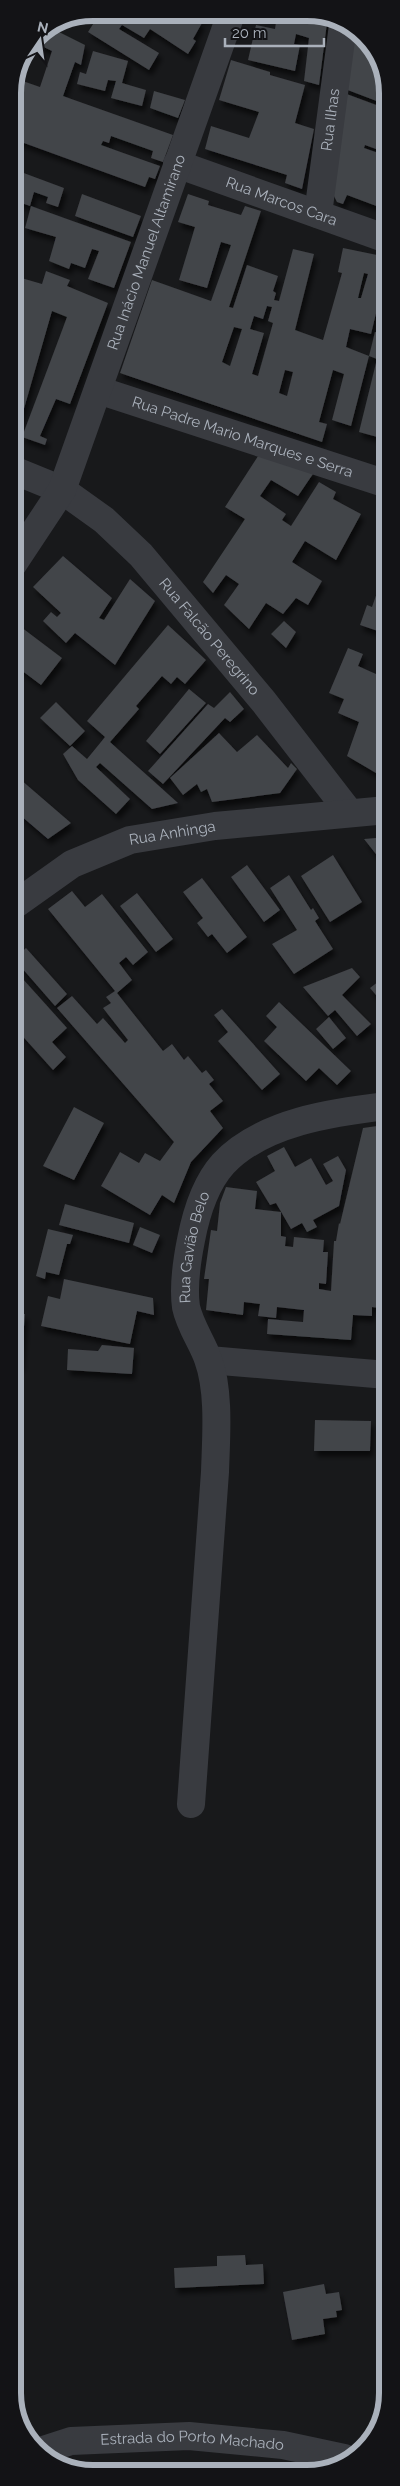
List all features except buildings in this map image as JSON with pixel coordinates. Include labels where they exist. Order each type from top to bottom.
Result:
[{"type":"street","name":"Rua Inácio Manuel Altamirano","points":[[21,552],[62,490],[228,21]]},
{"type":"street","name":"Rua Ilhas","points":[[318,214],[342,31]]},
{"type":"street","name":"Rua Marcos Cara","points":[[177,164],[379,236]]},
{"type":"street","name":"Rua Padre Mario Marques e Serra","points":[[98,390],[379,481]]},
{"type":"street","name":"Rua Falcão Peregrino","points":[[21,473],[62,490],[104,520],[141,556],[264,702],[349,812]]},
{"type":"street","points":[[349,812],[379,810]]},
{"type":"street","name":"Rua Anhinga","points":[[21,900],[72,864],[130,840],[215,826],[349,812]]},
{"type":"street","name":"Rua Gavião Belo","points":[[209,1360],[195,1333],[186,1307],[186,1281],[194,1221],[209,1185],[224,1164],[251,1142],[289,1125],[343,1111],[379,1107]]},
{"type":"street","points":[[191,1804],[215,1472],[216,1418],[209,1360],[379,1374]]},
{"type":"street","name":"Estrada do Porto Machado","points":[[47,2448],[71,2441],[189,2436],[283,2445],[339,2457]]}]
